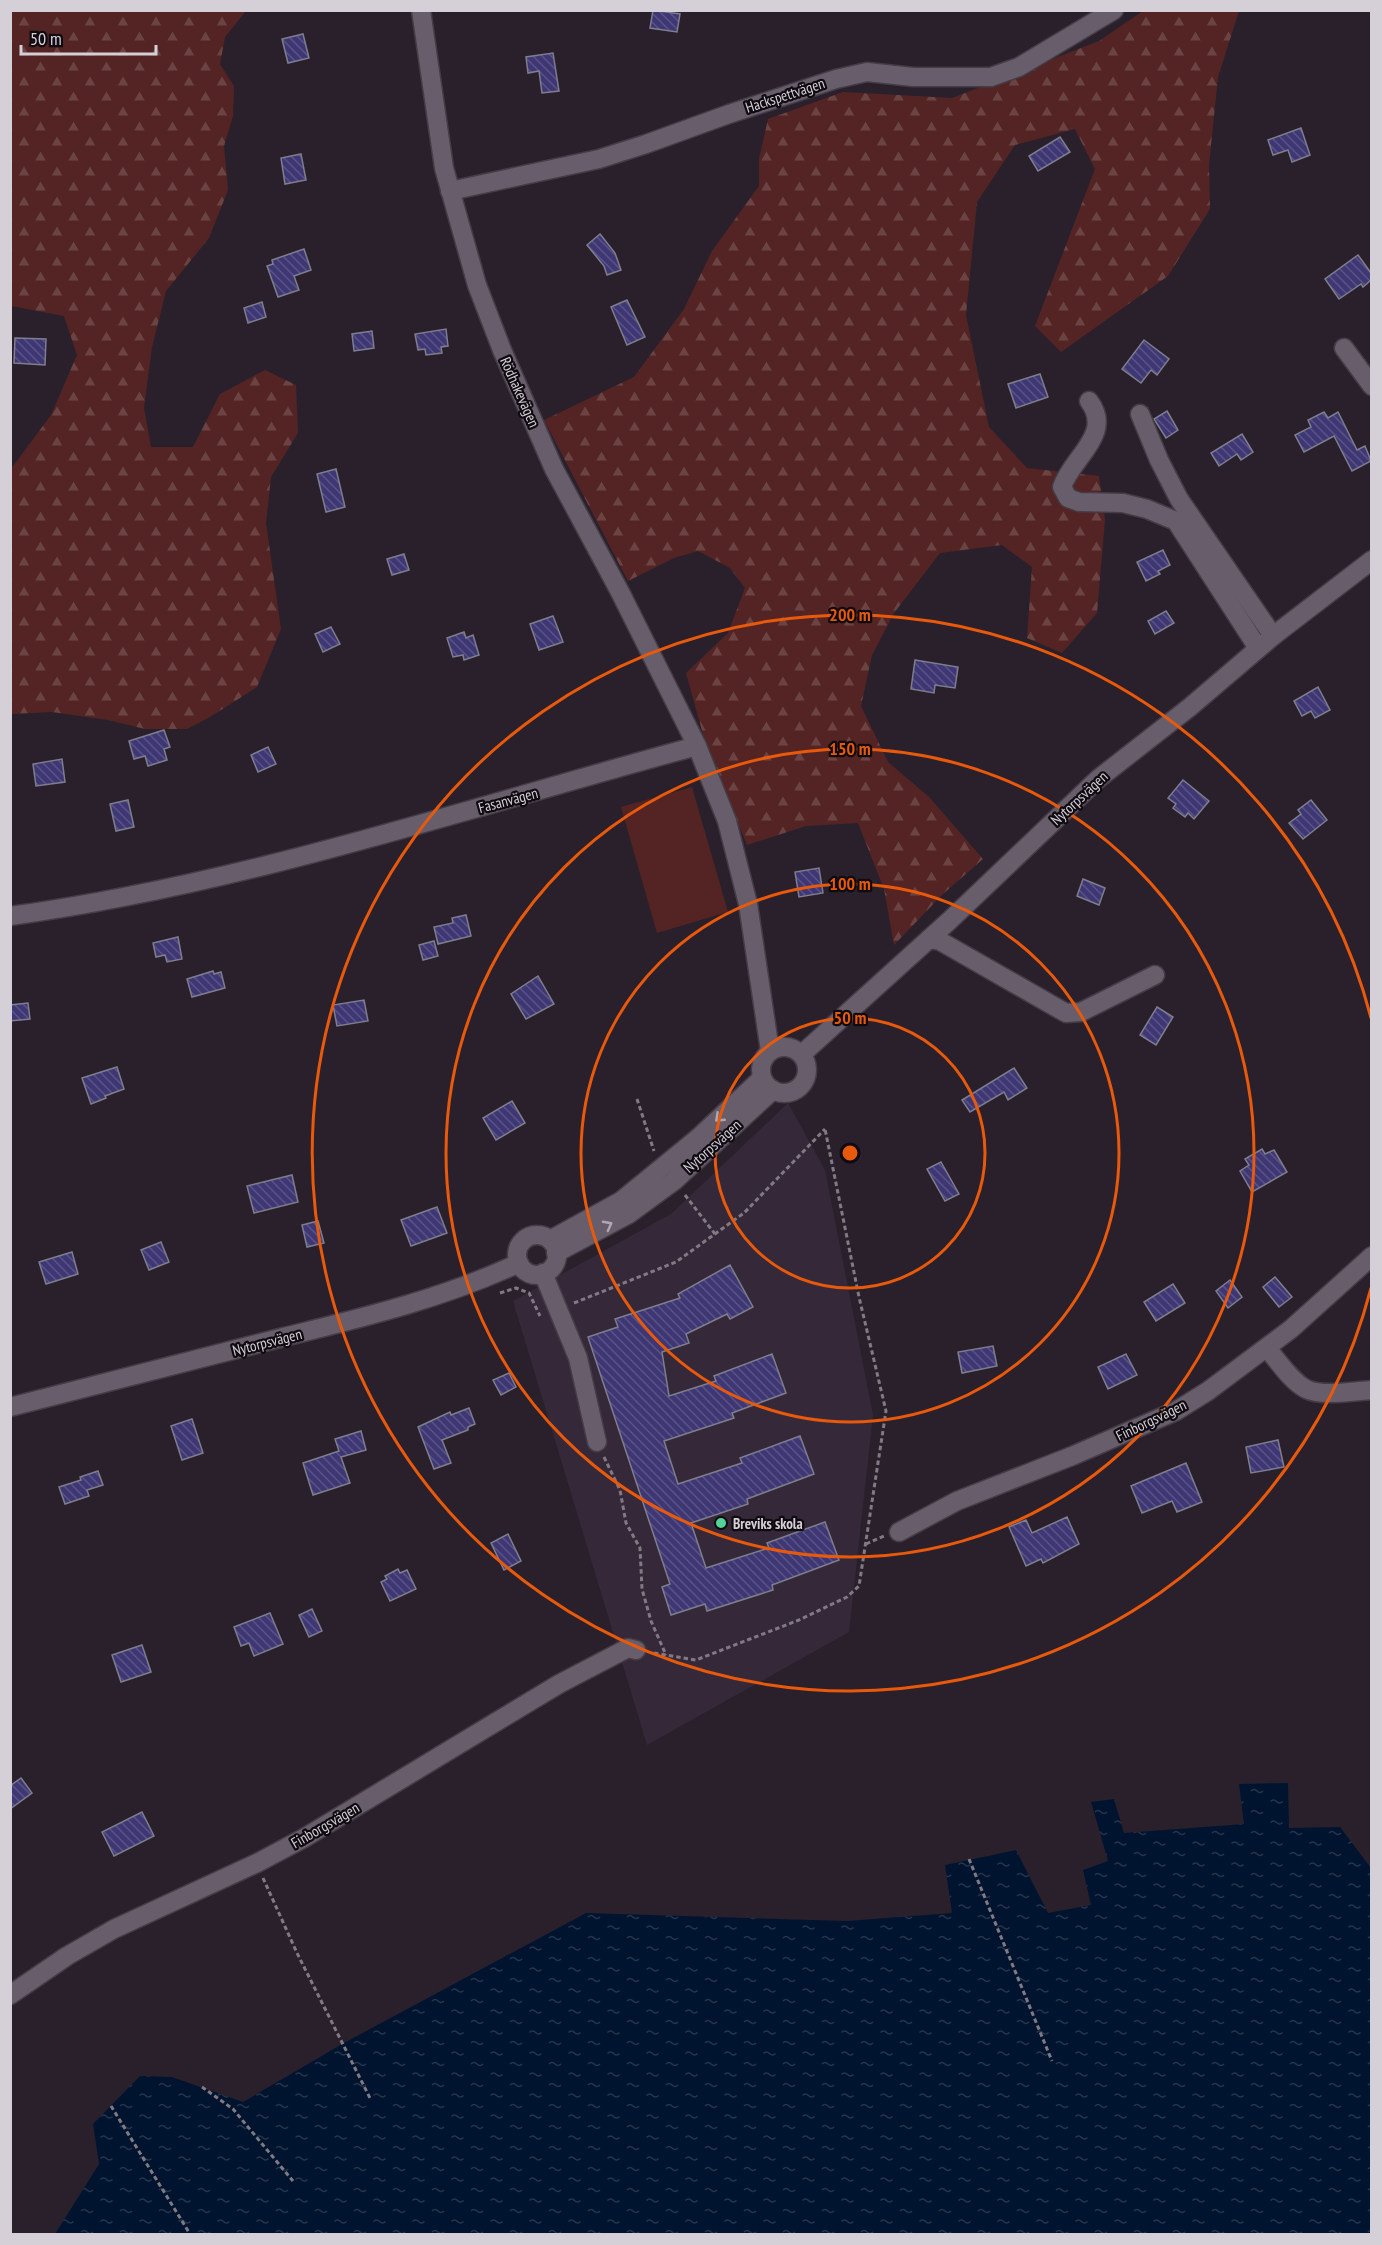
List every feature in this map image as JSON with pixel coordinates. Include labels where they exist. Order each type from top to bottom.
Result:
[{"type":"street","name":"Rödhakevägen","points":[[421,10],[444,168],[477,285],[502,350],[554,469],[620,592],[697,746]]},
{"type":"street","name":"Hackspettvägen","points":[[450,191],[599,159],[836,79],[867,72],[913,76],[991,77],[1019,67],[1114,10]]},
{"type":"street","points":[[1344,348],[1371,386]]},
{"type":"street","points":[[1089,401],[1096,410],[1097,428],[1092,441],[1066,476],[1062,487],[1068,498],[1079,502],[1123,503],[1148,509],[1176,520],[1258,648]]},
{"type":"street","points":[[1140,414],[1159,460],[1179,499],[1273,636]]},
{"type":"street","name":"Nytorpsvägen","points":[[802,1054],[929,939],[1098,779],[1190,707],[1258,648],[1371,560]]},
{"type":"street","name":"Fasanvägen","points":[[10,916],[155,892],[538,792],[697,746]]},
{"type":"street","points":[[697,746],[727,820],[748,904],[770,1051]]},
{"type":"street","points":[[929,939],[940,941],[1066,1013],[1081,1012],[1155,975]]},
{"type":"street","points":[[787,1046],[802,1054],[808,1066],[805,1082],[793,1092],[784,1093],[768,1084],[763,1061],[770,1051],[776,1047],[787,1046]]},
{"type":"street","name":"Nytorpsvägen","points":[[553,1246],[629,1214],[674,1181],[768,1084]]},
{"type":"street","points":[[537,1235],[553,1246],[553,1266],[543,1273],[531,1274],[519,1263],[517,1252],[524,1240],[537,1235]]},
{"type":"street","name":"Finborgsvägen","points":[[899,1532],[957,1501],[1072,1456],[1176,1411],[1208,1391],[1292,1329],[1371,1256]]},
{"type":"street","name":"Nytorpsvägen","points":[[10,1407],[375,1315],[489,1277],[519,1263]]},
{"type":"street","points":[[543,1273],[578,1358],[597,1442]]},
{"type":"street","points":[[1267,1348],[1305,1388],[1317,1392],[1371,1390]]},
{"type":"street","name":"Finborgsvägen","points":[[10,1995],[67,1956],[114,1929],[256,1863],[304,1838],[560,1684],[628,1648],[636,1650]]},
{"type":"path","points":[[636,1650],[696,1660],[799,1620],[847,1597],[859,1586],[886,1411],[859,1297],[825,1129]]},
{"type":"path","points":[[597,1442],[620,1490],[626,1523],[640,1548],[642,1589],[651,1621],[666,1655]]},
{"type":"path","points":[[969,1859],[1052,2061]]},
{"type":"path","points":[[256,1863],[297,1953],[371,2100]]},
{"type":"path","points":[[202,2087],[233,2109],[293,2181]]},
{"type":"path","points":[[111,2106],[190,2235]]},
{"type":"shaded area","name":"Breviks skola","points":[[788,1103],[825,1170],[873,1415],[849,1632],[647,1745],[513,1301],[671,1214]]},
{"type":"green space","points":[[11,10],[246,11],[225,37],[220,64],[234,86],[233,116],[224,146],[228,190],[209,238],[166,291],[152,347],[144,408],[151,447],[193,447],[220,394],[265,370],[296,385],[298,433],[271,477],[266,523],[281,629],[257,687],[187,729],[145,729],[108,720],[52,712],[11,714],[11,469],[51,415],[77,355],[64,316],[11,306]]},
{"type":"green space","points":[[1143,11],[1239,11],[1218,77],[1209,165],[1210,209],[1168,276],[1061,352],[1035,326],[1095,169],[1075,129],[1015,145],[977,202],[966,315],[989,427],[1027,468],[1099,476],[1105,520],[1097,613],[1062,653],[1027,638],[1032,567],[1002,545],[940,553],[894,613],[872,655],[861,706],[888,762],[929,797],[983,859],[943,894],[894,945],[884,889],[858,823],[806,826],[747,845],[706,745],[686,673],[728,633],[745,588],[730,568],[698,551],[674,558],[628,581],[544,420],[634,377],[684,309],[712,251],[759,186],[759,159],[768,119],[843,92],[952,98],[1099,41]]},
{"type":"green space","points":[[692,787],[728,912],[657,933],[621,807]]},
{"type":"water","points":[[1288,1783],[1289,1828],[1340,1827],[1371,1868],[1371,2234],[55,2234],[99,2164],[93,2124],[140,2076],[172,2077],[243,2102],[344,2043],[586,1913],[847,1921],[952,1913],[945,1865],[1016,1850],[1048,1913],[1091,1905],[1083,1870],[1108,1861],[1091,1802],[1114,1799],[1124,1833],[1244,1824],[1239,1784]]},
{"type":"building","points":[[653,10],[680,14],[677,32],[650,28]]},
{"type":"building","points":[[303,34],[309,58],[288,63],[282,39]]},
{"type":"building","points":[[553,53],[559,91],[542,93],[539,71],[528,73],[526,57]]},
{"type":"building","points":[[1301,128],[1310,155],[1292,162],[1288,150],[1273,155],[1268,140]]},
{"type":"building","points":[[1060,137],[1070,152],[1038,171],[1029,156]]},
{"type":"building","points":[[301,154],[306,180],[285,184],[281,158]]},
{"type":"building","points":[[600,234],[615,253],[621,270],[607,275],[604,266],[587,245]]},
{"type":"building","points":[[304,249],[311,270],[294,276],[299,290],[278,297],[267,266],[273,264],[272,260]]},
{"type":"building","points":[[1358,255],[1371,273],[1371,280],[1363,287],[1361,284],[1339,299],[1325,279]]},
{"type":"building","points":[[627,300],[645,337],[627,345],[611,307]]},
{"type":"building","points":[[262,302],[266,317],[248,323],[244,308]]},
{"type":"building","points":[[446,329],[448,346],[441,347],[442,353],[426,355],[425,349],[418,350],[415,334]]},
{"type":"building","points":[[372,331],[374,348],[354,351],[352,334]]},
{"type":"building","points":[[15,338],[46,339],[45,365],[14,363]]},
{"type":"building","points":[[1144,340],[1169,359],[1157,375],[1151,370],[1141,383],[1122,369]]},
{"type":"building","points":[[1040,374],[1048,397],[1016,408],[1008,384]]},
{"type":"building","points":[[1167,411],[1178,430],[1166,438],[1154,419]]},
{"type":"building","points":[[1324,412],[1328,418],[1338,412],[1357,450],[1365,446],[1371,461],[1352,471],[1334,436],[1304,452],[1295,435],[1311,427],[1308,420]]},
{"type":"building","points":[[1242,434],[1253,452],[1241,460],[1237,454],[1219,466],[1211,453]]},
{"type":"building","points":[[336,469],[345,507],[326,512],[317,474]]},
{"type":"building","points":[[1163,550],[1170,565],[1158,571],[1160,574],[1146,581],[1137,562]]},
{"type":"building","points":[[404,554],[409,570],[392,575],[387,559]]},
{"type":"building","points":[[1166,611],[1174,623],[1155,634],[1148,621]]},
{"type":"building","points":[[553,616],[563,642],[539,650],[530,624]]},
{"type":"building","points":[[331,627],[340,644],[323,652],[315,634]]},
{"type":"building","points":[[464,632],[466,638],[473,635],[479,655],[464,660],[463,655],[453,657],[447,638]]},
{"type":"building","points":[[915,660],[958,667],[955,688],[935,685],[934,693],[911,689]]},
{"type":"building","points":[[1318,687],[1330,710],[1315,718],[1311,711],[1302,716],[1294,701]]},
{"type":"building","points":[[164,730],[170,747],[164,749],[167,760],[148,766],[145,756],[134,759],[129,741]]},
{"type":"building","points":[[268,747],[276,764],[258,772],[251,755]]},
{"type":"building","points":[[62,759],[65,782],[36,786],[33,764]]},
{"type":"building","points":[[1183,780],[1209,801],[1194,819],[1188,813],[1185,817],[1173,808],[1176,804],[1168,798]]},
{"type":"building","points":[[128,800],[134,827],[116,831],[110,804]]},
{"type":"building","points":[[1311,800],[1327,820],[1303,839],[1289,823],[1301,814],[1298,810]]},
{"type":"building","points":[[819,868],[823,893],[799,897],[795,872]]},
{"type":"building","points":[[1083,879],[1105,888],[1099,905],[1077,896]]},
{"type":"building","points":[[466,915],[471,936],[438,944],[434,927],[453,923],[452,918]]},
{"type":"building","points":[[178,937],[182,959],[167,962],[165,955],[156,957],[153,943]]},
{"type":"building","points":[[434,941],[438,956],[423,960],[419,945]]},
{"type":"building","points":[[213,971],[214,974],[221,972],[225,988],[192,997],[187,979]]},
{"type":"building","points":[[538,976],[554,1004],[526,1019],[511,994]]},
{"type":"building","points":[[364,1000],[368,1021],[337,1026],[333,1005]]},
{"type":"building","points":[[28,1003],[30,1019],[10,1021],[10,1005]]},
{"type":"building","points":[[1157,1007],[1173,1017],[1156,1045],[1140,1035]]},
{"type":"building","points":[[117,1067],[124,1089],[91,1104],[82,1078]]},
{"type":"building","points":[[1014,1068],[1027,1088],[1008,1100],[1004,1092],[970,1112],[962,1100]]},
{"type":"building","points":[[512,1101],[525,1123],[496,1140],[483,1118]]},
{"type":"building","points":[[1262,1149],[1265,1154],[1274,1150],[1287,1172],[1252,1192],[1240,1171],[1249,1165],[1245,1159]]},
{"type":"building","points":[[941,1162],[959,1194],[945,1201],[927,1169]]},
{"type":"building","points":[[292,1175],[298,1202],[254,1213],[247,1186]]},
{"type":"building","points":[[437,1207],[447,1233],[411,1246],[401,1220]]},
{"type":"building","points":[[318,1221],[324,1243],[307,1247],[302,1225]]},
{"type":"building","points":[[161,1242],[169,1262],[149,1270],[141,1250]]},
{"type":"building","points":[[72,1252],[78,1274],[46,1284],[39,1262]]},
{"type":"building","points":[[730,1265],[753,1307],[730,1319],[727,1314],[686,1334],[689,1343],[662,1352],[669,1396],[716,1381],[714,1376],[772,1354],[786,1393],[732,1413],[734,1418],[664,1441],[678,1484],[742,1463],[740,1458],[800,1436],[814,1474],[747,1499],[748,1504],[691,1523],[706,1568],[769,1548],[767,1543],[825,1522],[839,1560],[772,1585],[773,1590],[707,1611],[705,1604],[671,1615],[662,1587],[670,1584],[588,1337],[618,1327],[615,1319],[680,1298],[678,1294]]},
{"type":"building","points":[[1275,1277],[1292,1297],[1279,1307],[1263,1287]]},
{"type":"building","points":[[1230,1280],[1242,1297],[1228,1308],[1216,1291]]},
{"type":"building","points":[[1173,1284],[1185,1303],[1156,1321],[1144,1302]]},
{"type":"building","points":[[993,1346],[997,1366],[962,1373],[958,1352]]},
{"type":"building","points":[[1126,1354],[1137,1375],[1108,1389],[1098,1367]]},
{"type":"building","points":[[509,1373],[516,1387],[501,1395],[493,1380]]},
{"type":"building","points":[[469,1408],[475,1424],[468,1427],[468,1430],[442,1440],[451,1463],[434,1469],[418,1427],[450,1412],[451,1415]]},
{"type":"building","points":[[192,1419],[203,1453],[182,1460],[171,1426]]},
{"type":"building","points":[[361,1431],[366,1450],[341,1457],[350,1483],[313,1495],[303,1463],[339,1451],[335,1439]]},
{"type":"building","points":[[1278,1440],[1284,1467],[1251,1473],[1246,1447]]},
{"type":"building","points":[[1186,1463],[1202,1502],[1177,1512],[1172,1501],[1142,1513],[1131,1486]]},
{"type":"building","points":[[98,1471],[103,1485],[87,1490],[89,1496],[65,1504],[59,1487],[81,1480],[80,1477]]},
{"type":"building","points":[[1067,1517],[1079,1544],[1043,1563],[1041,1559],[1026,1566],[1009,1527],[1026,1520],[1032,1533]]},
{"type":"building","points":[[508,1534],[521,1561],[504,1570],[491,1543]]},
{"type":"building","points":[[398,1569],[400,1573],[407,1570],[416,1589],[390,1601],[381,1582],[387,1579],[385,1576]]},
{"type":"building","points":[[312,1609],[322,1631],[309,1637],[299,1615]]},
{"type":"building","points":[[270,1613],[283,1644],[254,1656],[249,1643],[241,1646],[234,1627]]},
{"type":"building","points":[[142,1645],[151,1672],[121,1682],[112,1655]]},
{"type":"building","points":[[21,1778],[32,1793],[10,1809],[10,1786]]},
{"type":"building","points":[[142,1812],[154,1836],[114,1856],[102,1832]]},
{"type":"place","name":"Breviks skola","points":[[721,1523]]}]
